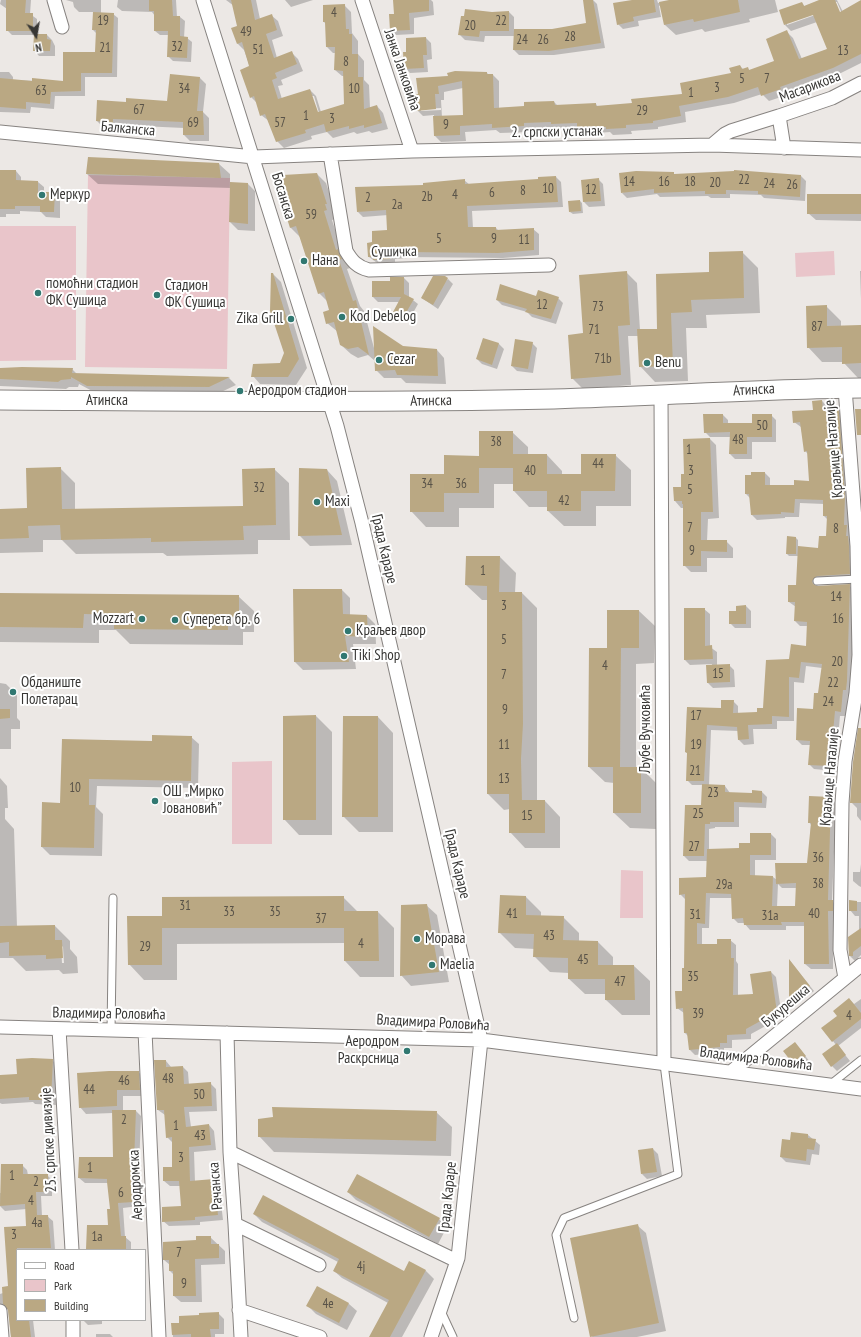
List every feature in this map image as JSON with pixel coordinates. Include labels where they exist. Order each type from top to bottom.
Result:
[{"type":"street","points":[[54,0],[62,27]]},
{"type":"street","name":"Босанска","points":[[203,0],[254,157],[330,402]]},
{"type":"street","name":"Јанка Јанковића","points":[[362,0],[412,151]]},
{"type":"street","name":"Масарикова","points":[[784,148],[779,116],[832,98],[861,83]]},
{"type":"street","points":[[712,145],[724,134],[779,116]]},
{"type":"street","name":"Балканска","points":[[0,132],[254,157]]},
{"type":"street","name":"2. српски устанак","points":[[254,157],[412,151],[712,145],[861,150]]},
{"type":"street","name":"Сушичка","points":[[330,154],[346,251],[355,264],[361,268],[369,270],[549,265]]},
{"type":"street","name":"Атинска","points":[[0,400],[330,402],[554,399],[794,388],[853,388]]},
{"type":"street","name":"Краљице Наталије","points":[[845,978],[840,950],[842,803],[845,761],[858,674],[859,579],[853,388]]},
{"type":"street","name":"Љубе Вучковића","points":[[661,395],[664,1064]]},
{"type":"street","name":"Града Караре","points":[[330,402],[362,523],[481,1040],[457,1261],[431,1337]]},
{"type":"street","name":"Букурешка","points":[[732,1071],[861,965]]},
{"type":"street","name":"Владимира Роловића","points":[[0,1027],[481,1040],[664,1064],[732,1071],[861,1089]]},
{"type":"street","name":"25. српске дивизије","points":[[60,1029],[72,1249]]},
{"type":"street","name":"Аеродромска","points":[[145,1031],[159,1337]]},
{"type":"street","name":"Рачанска","points":[[227,1033],[230,1152],[241,1337]]},
{"type":"street","points":[[230,1152],[457,1261]]},
{"type":"street","points":[[235,1224],[320,1265]]},
{"type":"street","points":[[239,1310],[320,1337]]},
{"type":"street","points":[[0,1311],[2,1337]]},
{"type":"street","points":[[73,1321],[73,1337]]},
{"type":"lane","points":[[817,581],[859,579]]},
{"type":"lane","points":[[111,1031],[113,898]]},
{"type":"lane","points":[[831,1084],[861,1060]]},
{"type":"lane","points":[[574,1318],[556,1235],[564,1218],[678,1174],[664,1064]]},
{"type":"lane","points":[[440,1309],[453,1337]]},
{"type":"green space","name":"Стадион ФК Сушица","points":[[88,175],[230,178],[227,369],[85,367]]},
{"type":"green space","name":"помоћни стадион ФК Сушица","points":[[0,226],[76,226],[76,360],[0,361]]},
{"type":"green space","points":[[834,251],[835,275],[796,277],[795,253]]},
{"type":"green space","points":[[272,761],[272,844],[232,844],[232,762]]},
{"type":"green space","points":[[621,870],[643,871],[643,918],[620,918]]},
{"type":"building","points":[[6,0],[26,0],[25,13],[33,13],[33,31],[6,31]]},
{"type":"building","points":[[149,0],[172,0],[173,16],[180,16],[180,36],[188,37],[187,58],[167,57],[168,31],[154,31],[154,11],[149,11]]},
{"type":"building","points":[[231,0],[251,0],[255,20],[272,14],[277,30],[266,34],[274,58],[292,51],[297,64],[275,73],[277,78],[272,80],[278,99],[310,89],[318,112],[344,104],[343,71],[334,70],[335,47],[326,47],[325,22],[323,22],[323,5],[345,4],[346,29],[349,29],[349,34],[352,34],[352,54],[358,54],[358,77],[363,77],[364,109],[377,105],[382,123],[364,128],[364,125],[349,129],[349,126],[326,132],[324,124],[305,130],[306,133],[276,142],[265,114],[260,116],[254,96],[250,98],[240,70],[249,66],[242,42],[237,44],[231,28],[237,26]]},
{"type":"building","points":[[393,0],[429,0],[429,11],[409,13],[410,30],[390,31],[389,14],[394,14]]},
{"type":"building","points":[[583,0],[593,0],[601,43],[549,51],[513,50],[514,29],[552,29],[586,23]]},
{"type":"building","points":[[632,0],[654,0],[656,12],[633,17],[634,21],[617,25],[613,3]]},
{"type":"building","points":[[669,0],[738,0],[740,12],[694,22],[693,19],[664,25],[659,2]]},
{"type":"building","points":[[819,0],[835,0],[840,12],[861,0],[861,54],[833,68],[780,87],[781,89],[761,96],[758,87],[728,97],[679,106],[681,116],[653,121],[653,123],[626,125],[626,128],[577,128],[577,123],[551,124],[551,122],[524,123],[524,126],[492,128],[492,124],[460,126],[460,135],[434,136],[433,116],[463,115],[462,81],[438,86],[439,94],[435,94],[436,109],[416,111],[415,94],[418,94],[416,78],[448,76],[447,73],[455,71],[487,72],[487,74],[493,74],[494,108],[524,106],[524,102],[554,101],[555,105],[596,103],[596,106],[632,103],[631,99],[682,94],[680,83],[731,73],[729,68],[740,65],[742,69],[748,67],[749,70],[774,61],[766,39],[787,30],[799,59],[827,49],[813,15],[784,25],[779,10],[802,2],[804,6]]},
{"type":"building","points":[[465,9],[492,12],[509,11],[509,31],[480,31],[479,37],[458,35],[461,16],[464,16]]},
{"type":"building","points":[[93,12],[114,13],[112,73],[81,73],[81,91],[51,92],[50,104],[26,102],[26,109],[0,107],[0,78],[32,81],[32,78],[63,81],[63,52],[95,52],[96,30],[92,30]]},
{"type":"building","points":[[34,34],[47,34],[47,39],[51,40],[50,51],[33,51]]},
{"type":"building","points":[[426,37],[427,55],[423,55],[424,68],[404,69],[403,52],[406,52],[406,38]]},
{"type":"building","points":[[170,74],[200,77],[197,111],[203,111],[204,135],[183,135],[183,122],[113,119],[113,123],[96,121],[97,100],[126,102],[126,98],[167,101]]},
{"type":"building","points":[[88,157],[219,163],[221,178],[86,174]]},
{"type":"building","points":[[0,170],[16,170],[16,180],[38,181],[38,192],[55,192],[54,212],[40,212],[40,206],[15,206],[15,209],[0,209]]},
{"type":"building","points":[[734,170],[801,175],[800,197],[758,194],[758,191],[726,190],[726,194],[705,194],[705,191],[654,193],[654,189],[621,193],[619,173],[636,171],[674,172],[674,174]]},
{"type":"building","points":[[317,173],[327,204],[325,204],[327,210],[324,211],[336,250],[338,249],[342,259],[339,260],[353,301],[356,300],[369,355],[358,347],[348,349],[340,345],[334,322],[326,324],[323,312],[329,310],[324,292],[318,294],[296,226],[290,228],[278,190],[283,175]]},
{"type":"building","points":[[556,176],[558,202],[467,206],[468,227],[496,227],[496,230],[534,228],[534,250],[498,253],[402,252],[404,253],[390,254],[390,259],[373,260],[373,257],[368,257],[367,243],[372,242],[372,231],[387,230],[386,210],[357,212],[355,187],[423,185],[423,183],[465,179],[465,184],[538,179],[538,177]]},
{"type":"building","points":[[599,178],[601,201],[583,202],[581,180]]},
{"type":"building","points":[[230,182],[248,183],[248,224],[229,222]]},
{"type":"building","points":[[807,194],[861,194],[861,214],[807,214]]},
{"type":"building","points":[[580,200],[581,211],[569,212],[568,201]]},
{"type":"building","points":[[743,251],[744,298],[691,300],[692,312],[671,313],[673,366],[639,367],[637,329],[657,329],[656,274],[709,272],[709,252]]},
{"type":"building","points":[[627,271],[630,325],[618,326],[621,375],[571,379],[568,335],[583,333],[579,275]]},
{"type":"building","points":[[271,273],[273,273],[299,359],[288,377],[251,377],[253,364],[280,363],[284,353],[270,311]]},
{"type":"building","points":[[433,276],[445,276],[448,278],[433,305],[421,298]]},
{"type":"building","points":[[390,277],[404,277],[404,294],[414,299],[403,318],[393,312],[401,297],[372,297],[372,281],[390,281]]},
{"type":"building","points":[[500,284],[536,296],[538,290],[559,297],[551,319],[525,312],[527,309],[496,300]]},
{"type":"building","points":[[827,305],[827,326],[861,325],[861,363],[842,364],[842,347],[807,348],[806,306]]},
{"type":"building","points":[[373,326],[403,346],[437,349],[438,376],[397,375],[395,370],[375,371]]},
{"type":"building","points":[[483,338],[499,343],[492,365],[476,359]]},
{"type":"building","points":[[515,339],[533,342],[528,369],[511,366]]},
{"type":"building","points":[[0,368],[73,368],[72,373],[230,377],[209,387],[87,386],[71,377],[71,379],[61,380],[58,382],[0,379]]},
{"type":"building","points":[[822,400],[823,411],[839,410],[845,496],[844,525],[847,525],[846,536],[848,536],[850,574],[817,576],[812,581],[813,584],[817,586],[850,584],[847,681],[846,690],[843,690],[841,712],[835,711],[830,766],[808,765],[810,741],[796,740],[797,708],[813,709],[814,693],[818,693],[822,664],[801,662],[799,678],[789,677],[789,717],[772,716],[772,724],[748,725],[749,739],[738,740],[737,727],[707,725],[704,781],[686,781],[687,753],[685,752],[687,707],[721,708],[721,700],[734,700],[733,713],[757,712],[757,708],[763,708],[766,660],[789,659],[791,644],[806,646],[807,622],[794,621],[795,602],[788,602],[788,585],[796,585],[798,546],[818,548],[819,536],[826,536],[827,516],[823,516],[823,500],[795,499],[794,513],[781,512],[781,514],[751,515],[749,494],[745,494],[745,475],[751,475],[751,472],[765,472],[765,485],[794,485],[794,480],[809,481],[807,451],[804,452],[800,422],[793,423],[792,411],[813,410],[812,401]]},
{"type":"building","points":[[855,409],[861,409],[861,435],[857,435]]},
{"type":"building","points":[[703,414],[723,414],[723,423],[752,423],[752,414],[772,414],[772,437],[747,437],[747,454],[729,454],[730,432],[704,433]]},
{"type":"building","points":[[479,431],[513,431],[513,454],[547,454],[547,474],[581,474],[581,454],[616,454],[615,491],[581,491],[581,511],[547,511],[547,491],[513,491],[513,468],[479,468],[479,493],[444,493],[444,512],[410,512],[410,474],[444,474],[444,455],[479,456]]},
{"type":"building","points":[[710,438],[713,512],[701,512],[701,540],[727,540],[727,552],[701,551],[701,566],[683,566],[683,504],[682,501],[674,501],[673,487],[681,487],[681,474],[684,474],[683,439]]},
{"type":"building","points":[[61,467],[62,509],[243,506],[242,469],[275,468],[276,525],[243,526],[244,540],[151,542],[151,538],[61,540],[60,525],[28,526],[29,538],[0,539],[0,509],[27,508],[26,468]]},
{"type":"building","name":"Maxi","points":[[299,468],[327,469],[342,535],[298,536]]},
{"type":"building","points":[[787,536],[796,537],[796,554],[786,554]]},
{"type":"building","points":[[466,556],[500,556],[499,592],[522,592],[522,800],[545,800],[545,833],[509,833],[509,794],[487,794],[487,586],[465,585]]},
{"type":"building","points":[[293,589],[342,589],[343,614],[367,615],[368,637],[345,636],[349,662],[294,662]]},
{"type":"building","points":[[0,593],[239,595],[239,617],[228,617],[228,630],[114,629],[114,615],[84,614],[83,628],[0,627]]},
{"type":"building","points":[[746,605],[746,624],[729,624],[729,611],[736,611],[736,606]]},
{"type":"building","points":[[684,608],[705,608],[705,646],[712,645],[713,659],[684,660]]},
{"type":"building","points":[[607,610],[639,610],[639,648],[621,648],[620,767],[641,767],[641,813],[613,813],[613,767],[588,767],[589,648],[607,648]]},
{"type":"building","points":[[730,664],[730,682],[707,683],[706,665]]},
{"type":"building","points":[[0,709],[10,709],[10,718],[0,719]]},
{"type":"building","points":[[316,715],[316,820],[283,820],[283,716]]},
{"type":"building","points":[[343,716],[378,716],[378,817],[342,817]]},
{"type":"building","points":[[858,728],[861,728],[861,803],[850,803],[853,762]]},
{"type":"building","name":"ОШ „Мирко Јовановић”","points":[[152,735],[192,736],[191,781],[89,779],[89,805],[95,805],[94,848],[41,847],[42,802],[60,803],[62,739],[152,741]]},
{"type":"building","points":[[702,784],[725,785],[725,792],[752,793],[752,790],[762,791],[762,803],[734,802],[734,822],[710,822],[710,824],[705,824],[704,856],[683,856],[685,805],[701,805]]},
{"type":"building","points":[[809,796],[831,797],[828,900],[833,900],[833,911],[828,911],[829,964],[804,964],[804,922],[781,922],[782,925],[744,925],[743,918],[732,919],[731,894],[706,893],[705,924],[697,923],[697,944],[717,944],[717,939],[731,939],[731,958],[734,958],[733,995],[753,994],[750,974],[771,971],[777,1012],[746,1029],[746,1034],[727,1035],[727,1043],[720,1043],[720,1047],[689,1050],[687,1033],[684,1033],[683,1008],[676,1009],[675,991],[682,991],[682,968],[684,968],[685,894],[679,895],[679,878],[706,877],[707,849],[739,848],[739,843],[750,843],[750,833],[771,833],[771,855],[750,855],[750,875],[773,876],[772,906],[795,906],[796,883],[776,884],[775,863],[807,863],[811,823],[808,823]]},
{"type":"building","points":[[500,895],[526,896],[526,915],[564,916],[563,940],[598,941],[598,965],[634,965],[635,1000],[605,1000],[605,979],[568,979],[568,958],[533,957],[534,934],[498,933]]},
{"type":"building","points":[[344,896],[344,911],[378,911],[379,961],[344,961],[344,928],[162,928],[162,965],[128,965],[127,916],[162,916],[162,897]]},
{"type":"building","points":[[849,900],[857,901],[857,911],[849,911]]},
{"type":"building","name":"Морава","points":[[427,904],[439,972],[400,976],[401,905]]},
{"type":"building","points":[[55,925],[55,940],[62,940],[63,958],[46,959],[46,955],[9,956],[9,942],[0,943],[0,926]]},
{"type":"building","points":[[861,928],[861,946],[853,952],[853,956],[849,956],[848,937]]},
{"type":"building","points":[[789,959],[810,986],[789,1003]]},
{"type":"building","points":[[849,998],[861,1013],[861,1019],[832,1042],[821,1028],[837,1016],[833,1011]]},
{"type":"building","points":[[795,1042],[806,1056],[794,1065],[783,1051]]},
{"type":"building","points":[[837,1043],[846,1055],[831,1067],[822,1054]]},
{"type":"building","points":[[16,1059],[53,1059],[51,1100],[29,1100],[29,1097],[0,1099],[0,1075],[17,1074]]},
{"type":"building","points":[[154,1060],[166,1060],[166,1067],[183,1066],[184,1084],[211,1082],[212,1106],[184,1107],[186,1127],[209,1124],[211,1145],[189,1147],[190,1181],[214,1179],[218,1215],[195,1217],[195,1220],[162,1222],[162,1207],[181,1206],[179,1181],[163,1181],[163,1167],[172,1167],[172,1137],[166,1138],[164,1110],[157,1110]]},
{"type":"building","points":[[139,1071],[140,1090],[117,1090],[117,1106],[79,1108],[77,1073]]},
{"type":"building","points":[[272,1107],[437,1111],[436,1141],[258,1137],[258,1119],[273,1117]]},
{"type":"building","points":[[112,1110],[136,1110],[134,1163],[131,1163],[134,1202],[118,1203],[121,1236],[126,1236],[126,1249],[86,1249],[87,1225],[108,1225],[107,1209],[110,1209],[107,1179],[78,1178],[79,1157],[113,1157]]},
{"type":"building","points":[[791,1132],[808,1134],[808,1138],[816,1139],[814,1150],[807,1149],[806,1161],[780,1157],[782,1139],[790,1140]]},
{"type":"building","points":[[653,1148],[657,1172],[641,1174],[638,1150]]},
{"type":"building","points":[[1,1164],[23,1164],[23,1174],[48,1174],[48,1192],[36,1192],[37,1215],[48,1215],[51,1248],[16,1249],[16,1321],[29,1321],[31,1337],[11,1337],[8,1310],[3,1304],[2,1287],[8,1286],[4,1227],[26,1226],[25,1204],[0,1206]]},
{"type":"building","points":[[357,1174],[440,1218],[429,1237],[347,1192]]},
{"type":"building","points":[[263,1195],[404,1271],[409,1261],[426,1270],[390,1337],[369,1337],[389,1300],[333,1271],[339,1259],[253,1214]]},
{"type":"building","points":[[638,1224],[659,1323],[590,1337],[570,1238]]},
{"type":"building","points":[[196,1236],[211,1236],[211,1244],[219,1244],[219,1258],[195,1259],[196,1296],[173,1296],[173,1271],[169,1271],[169,1260],[163,1260],[163,1242],[196,1240]]},
{"type":"building","points":[[317,1286],[349,1303],[339,1323],[306,1306]]},
{"type":"building","points":[[219,1312],[219,1329],[210,1329],[211,1337],[191,1337],[191,1334],[172,1335],[171,1323],[179,1323],[179,1316]]},
{"type":"place","name":"Меркур","points":[[42,195]]},
{"type":"place","name":"Нана","points":[[304,261]]},
{"type":"place","name":"помоћни стадион ФК Сушица","points":[[38,293]]},
{"type":"place","name":"Стадион ФК Сушица","points":[[157,295]]},
{"type":"place","name":"Kod Debelog","points":[[342,317]]},
{"type":"place","name":"Zika Grill","points":[[291,319]]},
{"type":"place","name":"Cezar","points":[[379,360]]},
{"type":"place","name":"Benu","points":[[647,363]]},
{"type":"place","name":"Аеродром стадион","points":[[240,391]]},
{"type":"place","name":"Maxi","points":[[317,502]]},
{"type":"place","name":"Mozzart","points":[[142,619]]},
{"type":"place","name":"Суперета бр. 6","points":[[175,620]]},
{"type":"place","name":"Краљев двор","points":[[348,631]]},
{"type":"place","name":"Tiki Shop","points":[[344,656]]},
{"type":"place","name":"Обданиште Полетарац","points":[[13,692]]},
{"type":"place","name":"ОШ „Мирко Јовановић”","points":[[155,801]]},
{"type":"place","name":"Морава","points":[[417,939]]},
{"type":"place","name":"Maelia","points":[[432,965]]},
{"type":"place","name":"Аеродром Раскрсница","points":[[407,1051]]}]
